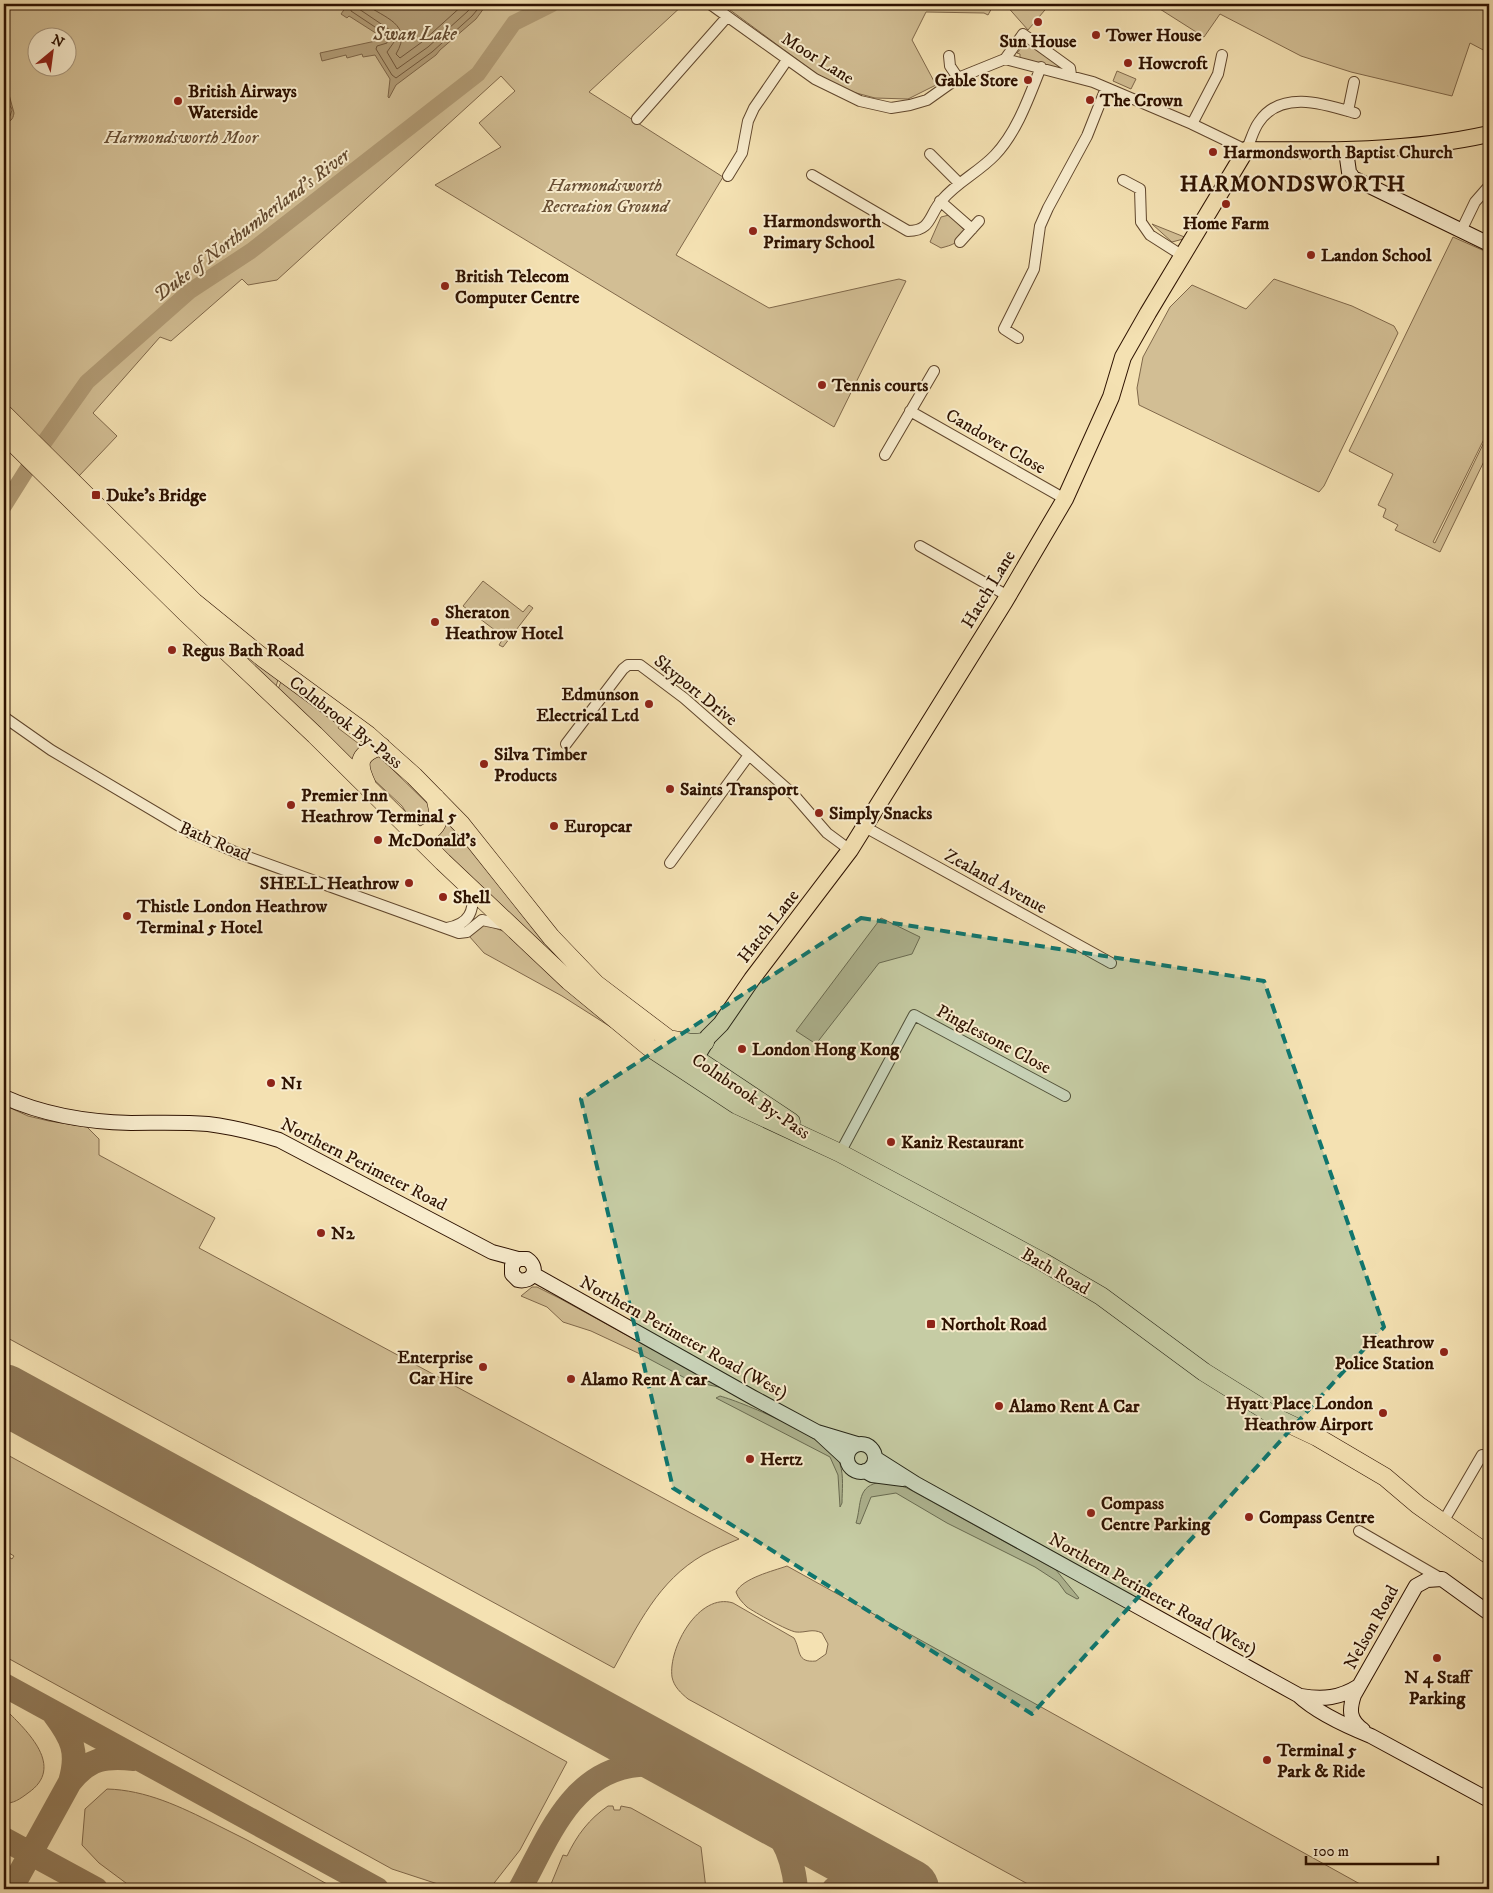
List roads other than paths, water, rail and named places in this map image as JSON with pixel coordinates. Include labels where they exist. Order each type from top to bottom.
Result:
[{"type":"highway","name":"Colnbrook By-Pass","points":[[4,414],[34,454],[368,788],[569,982],[626,1030],[695,1068]]},
{"type":"highway","name":"Colnbrook By-Pass","points":[[4,434],[34,454],[194,602],[263,658],[381,746],[435,797],[476,842],[551,937],[596,984],[668,1039],[695,1068],[748,1111],[818,1142]]},
{"type":"highway","points":[[368,788],[360,770],[361,760],[366,752],[381,746]]},
{"type":"highway","points":[[418,837],[429,832],[438,822],[439,812],[435,797]]},
{"type":"highway","points":[[668,1039],[685,1043],[705,1042]]},
{"type":"highway","name":"Bath Road","points":[[818,1142],[1043,1262],[1101,1296],[1204,1372],[1281,1420],[1317,1437],[1385,1477],[1418,1506],[1489,1556]]},
{"type":"main road","points":[[1246,150],[1346,151],[1408,148],[1454,142],[1489,134]]},
{"type":"main road","name":"Hatch Lane","points":[[695,1068],[705,1042],[721,1024],[752,979],[865,828],[1008,596],[1065,500],[1111,397],[1123,357],[1246,150]]},
{"type":"main road","name":"Hatch Lane","points":[[695,1068],[710,1054],[721,1024]]},
{"type":"street","name":"Moor Lane","points":[[710,4],[787,60],[837,91],[860,101],[891,108],[927,100],[958,78],[1002,60]]},
{"type":"street","points":[[637,119],[727,17]]},
{"type":"street","points":[[1071,76],[1070,68],[1022,34],[1002,60],[1040,67],[1106,88],[1192,124],[1246,150],[1260,120],[1280,104],[1310,101],[1352,112],[1354,82]]},
{"type":"street","points":[[1192,124],[1218,74],[1222,54]]},
{"type":"street","points":[[949,56],[950,66],[958,78]]},
{"type":"street","points":[[728,176],[742,153],[748,121],[754,108],[787,60]]},
{"type":"street","points":[[812,174],[908,231],[919,231],[926,226],[940,201],[959,183],[995,156],[1009,137],[1028,98],[1040,67]]},
{"type":"street","points":[[1018,338],[1004,329],[1034,269],[1040,226],[1087,136],[1106,88]]},
{"type":"street","points":[[1346,151],[1349,172],[1353,178],[1489,244]]},
{"type":"street","points":[[930,154],[959,183]]},
{"type":"street","points":[[1123,180],[1140,189],[1141,222],[1150,235],[1183,256]]},
{"type":"street","points":[[1462,231],[1475,202],[1489,186]]},
{"type":"street","points":[[940,201],[972,229]]},
{"type":"street","points":[[960,242],[979,220]]},
{"type":"street","points":[[885,455],[934,371]]},
{"type":"street","name":"Candover Close","points":[[910,410],[1065,500]]},
{"type":"street","points":[[920,546],[1008,596]]},
{"type":"street","name":"Skyport Drive","points":[[566,744],[623,669],[628,665],[640,665],[684,698],[749,755],[794,795],[827,833],[850,850]]},
{"type":"street","name":"Bath Road","points":[[4,717],[51,750],[166,819],[200,837],[240,854],[459,932],[465,932],[480,921],[486,920],[513,928]]},
{"type":"street","points":[[670,863],[749,755]]},
{"type":"street","name":"Zealand Avenue","points":[[865,828],[1111,963]]},
{"type":"street","points":[[446,928],[461,923],[470,916],[473,907],[473,890]]},
{"type":"street","name":"Pinglestone Close","points":[[840,1153],[914,1015],[1065,1096]]},
{"type":"street","name":"Northern Perimeter Road","points":[[5,1098],[28,1107],[74,1118],[131,1123],[208,1124],[244,1130],[279,1140],[515,1264]]},
{"type":"street","points":[[527,1259],[534,1265],[533,1274],[527,1280],[518,1280],[512,1274],[515,1264],[527,1259]]},
{"type":"street","name":"Northern Perimeter Road (West)","points":[[533,1274],[817,1432],[857,1444]]},
{"type":"street","name":"Northern Perimeter Road (West)","points":[[817,1432],[847,1459]]},
{"type":"street","points":[[857,1444],[869,1446],[874,1452],[875,1458],[871,1468],[865,1471],[854,1470],[847,1459],[850,1449],[857,1444]]},
{"type":"street","points":[[1443,1522],[1482,1455]]},
{"type":"street","name":"Northern Perimeter Road (West)","points":[[875,1458],[916,1484],[1298,1695],[1313,1707],[1353,1729],[1371,1736]]},
{"type":"street","name":"Northern Perimeter Road (West)","points":[[865,1471],[872,1475],[903,1479],[916,1484]]},
{"type":"street","points":[[1359,1531],[1442,1579],[1489,1613]]},
{"type":"street","points":[[1409,1560],[1418,1575],[1412,1591]]},
{"type":"street","name":"Nelson Road","points":[[1371,1736],[1354,1722],[1351,1716],[1351,1704],[1359,1686],[1412,1591],[1420,1583],[1427,1580],[1442,1579]]},
{"type":"street","name":"Nelson Road","points":[[1298,1695],[1314,1698],[1331,1698],[1359,1686]]},
{"type":"street","points":[[1371,1736],[1489,1800]]},
{"type":"water","name":"Swan Lake","points":[[348,4],[487,4],[476,19],[436,55],[396,85],[389,98],[390,79],[375,55],[363,57],[362,54],[347,58],[346,55],[322,61],[320,53],[385,39],[349,16],[347,18],[341,14]]},
{"type":"water","points":[[4,76],[14,113],[11,120],[4,123],[4,118],[10,116],[12,110],[4,98]]},
{"type":"waterway","name":"Duke of Northumberland's River","points":[[4,506],[43,444],[87,382],[190,291],[251,251],[478,74],[514,23],[552,4]]},
{"type":"place","name":"Sun House","points":[[1038,22]]},
{"type":"place","name":"Tower House","points":[[1096,35]]},
{"type":"place","name":"Howcroft","points":[[1128,63]]},
{"type":"place","name":"Gable Store","points":[[1028,80]]},
{"type":"place","name":"The Crown","points":[[1090,100]]},
{"type":"place","name":"British Airways Waterside","points":[[178,101]]},
{"type":"place","name":"Harmondsworth Baptist Church","points":[[1213,152]]},
{"type":"place","name":"Home Farm","points":[[1226,204]]},
{"type":"place","name":"Harmondsworth Primary School","points":[[753,231]]},
{"type":"place","name":"Landon School","points":[[1311,255]]},
{"type":"place","name":"British Telecom Computer Centre","points":[[445,286]]},
{"type":"place","name":"Tennis courts","points":[[822,385]]},
{"type":"place","name":"Duke's Bridge","points":[[96,495]]},
{"type":"place","name":"Sheraton Heathrow Hotel","points":[[435,622]]},
{"type":"place","name":"Regus Bath Road","points":[[172,650]]},
{"type":"place","name":"Edmunson Electrical Ltd","points":[[649,704]]},
{"type":"place","name":"Silva Timber Products","points":[[484,764]]},
{"type":"place","name":"Saints Transport","points":[[670,789]]},
{"type":"place","name":"Premier Inn Heathrow Terminal 5","points":[[291,805]]},
{"type":"place","name":"Simply Snacks","points":[[819,813]]},
{"type":"place","name":"Europcar","points":[[554,826]]},
{"type":"place","name":"McDonald's","points":[[378,840]]},
{"type":"place","name":"SHELL Heathrow","points":[[409,883]]},
{"type":"place","name":"Shell","points":[[443,897]]},
{"type":"place","name":"Thistle London Heathrow Terminal 5 Hotel","points":[[127,916]]},
{"type":"place","name":"London Hong Kong","points":[[742,1049]]},
{"type":"place","name":"N1","points":[[271,1083]]},
{"type":"place","name":"Kaniz Restaurant","points":[[891,1142]]},
{"type":"place","name":"N2","points":[[321,1233]]},
{"type":"place","name":"Northolt Road","points":[[931,1324]]},
{"type":"place","name":"Heathrow Police Station","points":[[1444,1352]]},
{"type":"place","name":"Enterprise Car Hire","points":[[483,1367]]},
{"type":"place","name":"Alamo Rent A car","points":[[571,1379]]},
{"type":"place","name":"Alamo Rent A Car","points":[[999,1406]]},
{"type":"place","name":"Hyatt Place London Heathrow Airport","points":[[1383,1413]]},
{"type":"place","name":"Hertz","points":[[750,1459]]},
{"type":"place","name":"Compass Centre Parking","points":[[1091,1513]]},
{"type":"place","name":"Compass Centre","points":[[1249,1517]]},
{"type":"place","name":"N 4 Staff Parking","points":[[1437,1658]]},
{"type":"place","name":"Terminal 5 Park & Ride","points":[[1267,1760]]},
{"type":"district","name":"HARMONDSWORTH","points":[[1293,183]]},
{"type":"park label","name":"Harmondsworth Moor","points":[[181,137]]},
{"type":"park label","name":"Harmondsworth Recreation Ground","points":[[605,195]]}]
